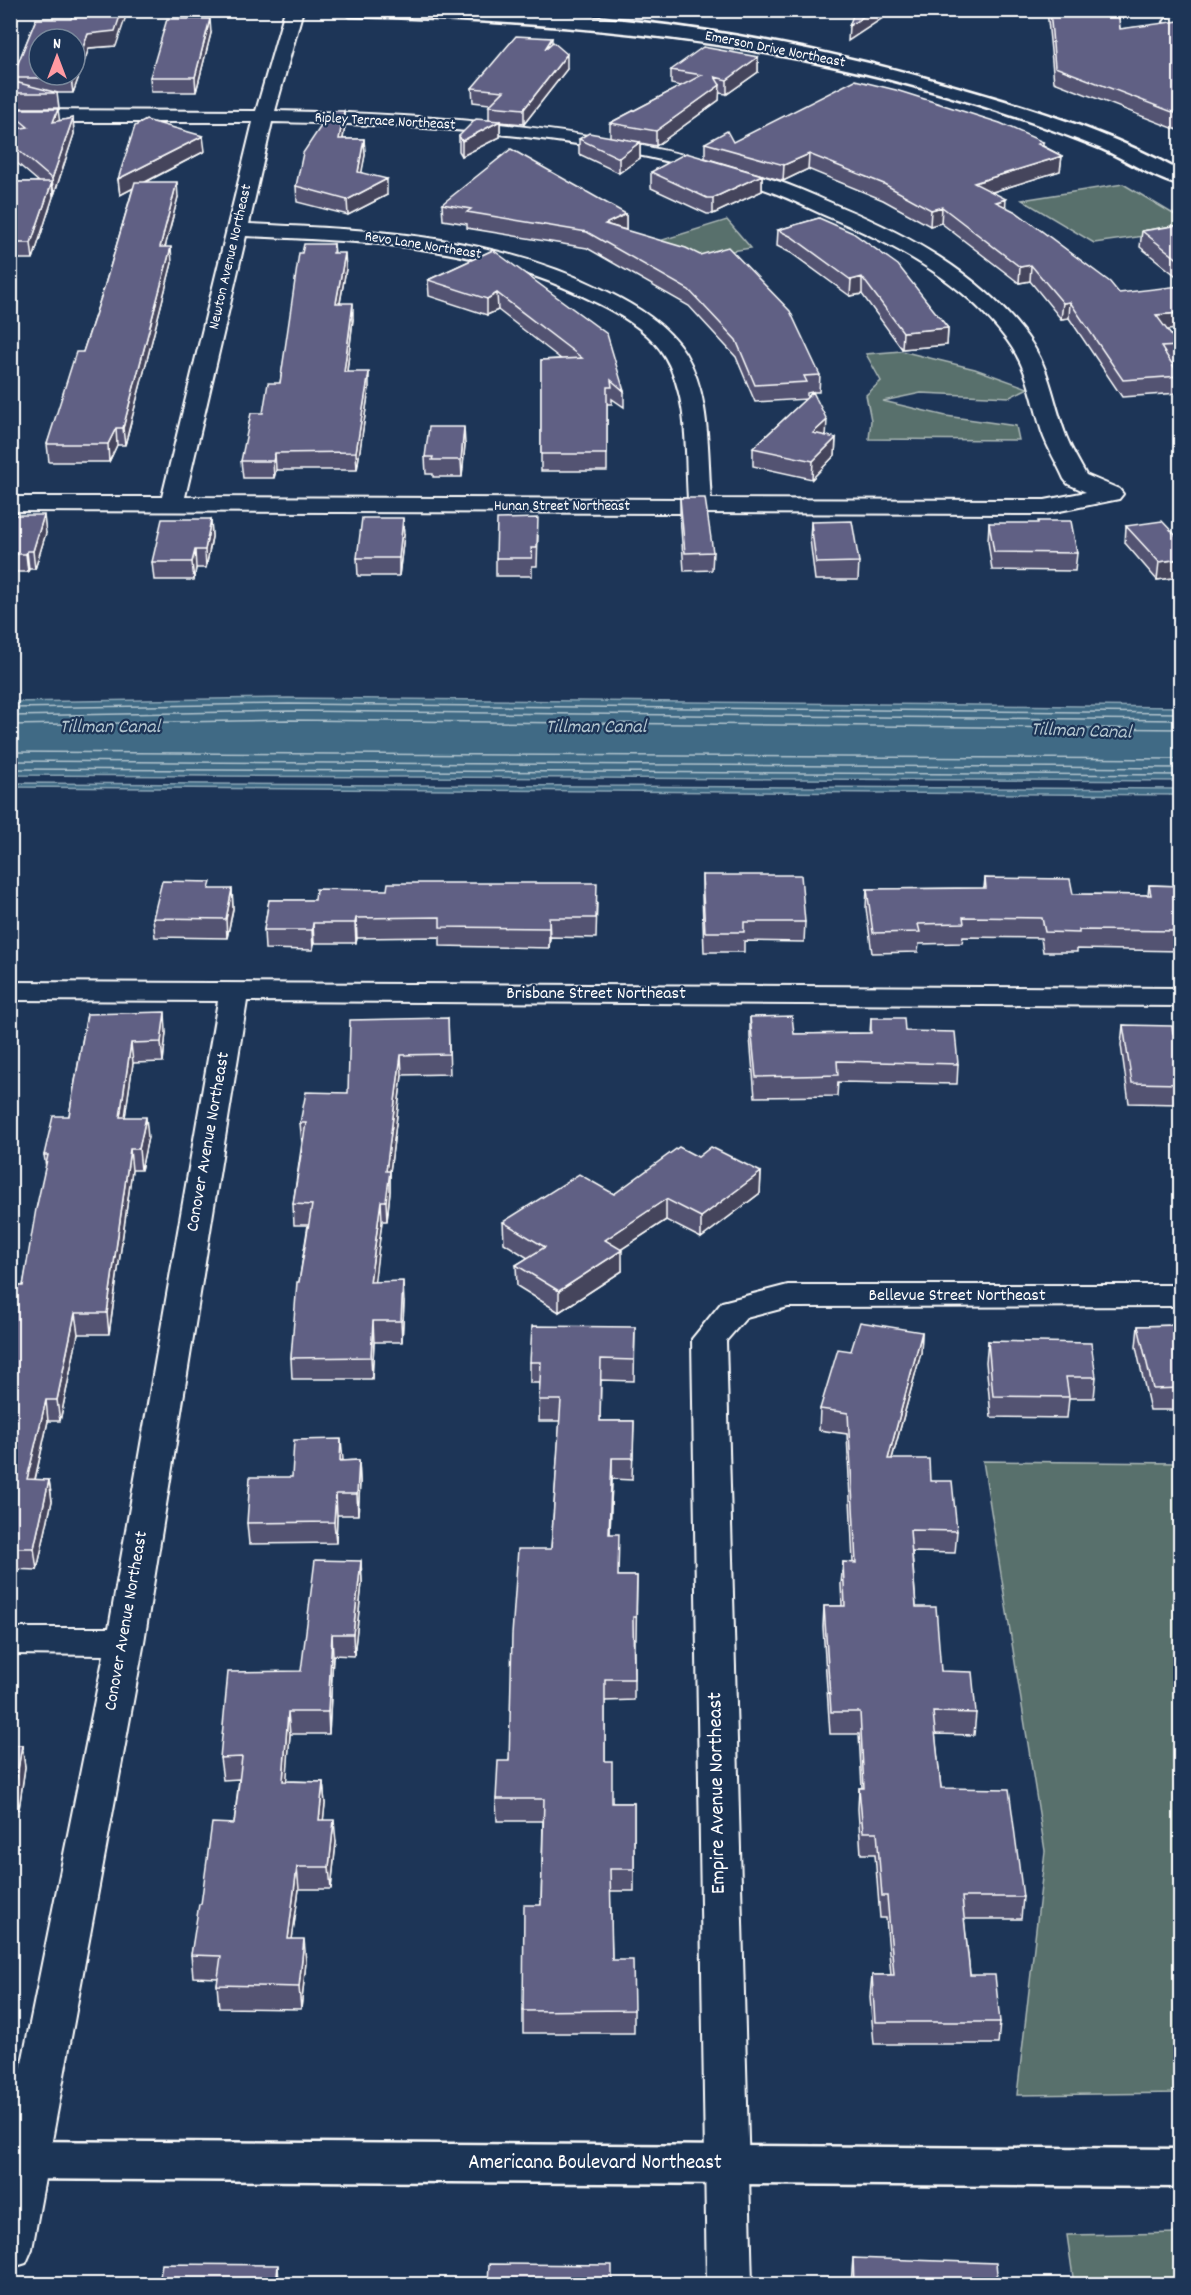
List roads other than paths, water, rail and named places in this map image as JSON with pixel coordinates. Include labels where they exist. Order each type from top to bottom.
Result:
[{"type":"street","name":"Newton Avenue Northeast","points":[[172,504],[264,117],[294,10]]},
{"type":"street","name":"Emerson Drive Northeast","points":[[350,10],[545,18],[686,33],[800,53],[943,87],[1047,121],[1176,172]]},
{"type":"street","name":"Ripley Terrace Northeast","points":[[10,116],[402,120],[537,132],[697,161],[825,205],[926,256],[979,296],[1016,336],[1044,390],[1056,439],[1076,479],[1111,494]]},
{"type":"street","name":"Revo Lane Northeast","points":[[238,230],[387,237],[471,251],[560,276],[628,310],[656,333],[675,354],[692,394],[700,508]]},
{"type":"street","name":"Hunan Street Northeast","points":[[10,504],[700,508],[1045,507],[1111,494]]},
{"type":"street","name":"Brisbane Street Northeast","points":[[10,991],[1180,997]]},
{"type":"street","name":"Conover Avenue Northeast","points":[[10,2249],[18,2160],[125,1642],[234,992]]},
{"type":"street","name":"Bellevue Street Northeast","points":[[735,1310],[788,1296],[1180,1296]]},
{"type":"street","name":"Empire Avenue Northeast","points":[[729,2284],[709,1339],[735,1310]]},
{"type":"street","points":[[10,1641],[125,1642]]},
{"type":"street","name":"Americana Boulevard Northeast","points":[[18,2160],[1180,2168]]},
{"type":"water","name":"Tillman Canal","points":[[288,698],[1180,707],[1180,781],[11,775],[11,702]]},
{"type":"water","points":[[11,783],[1180,789],[1180,795],[11,787]]}]
